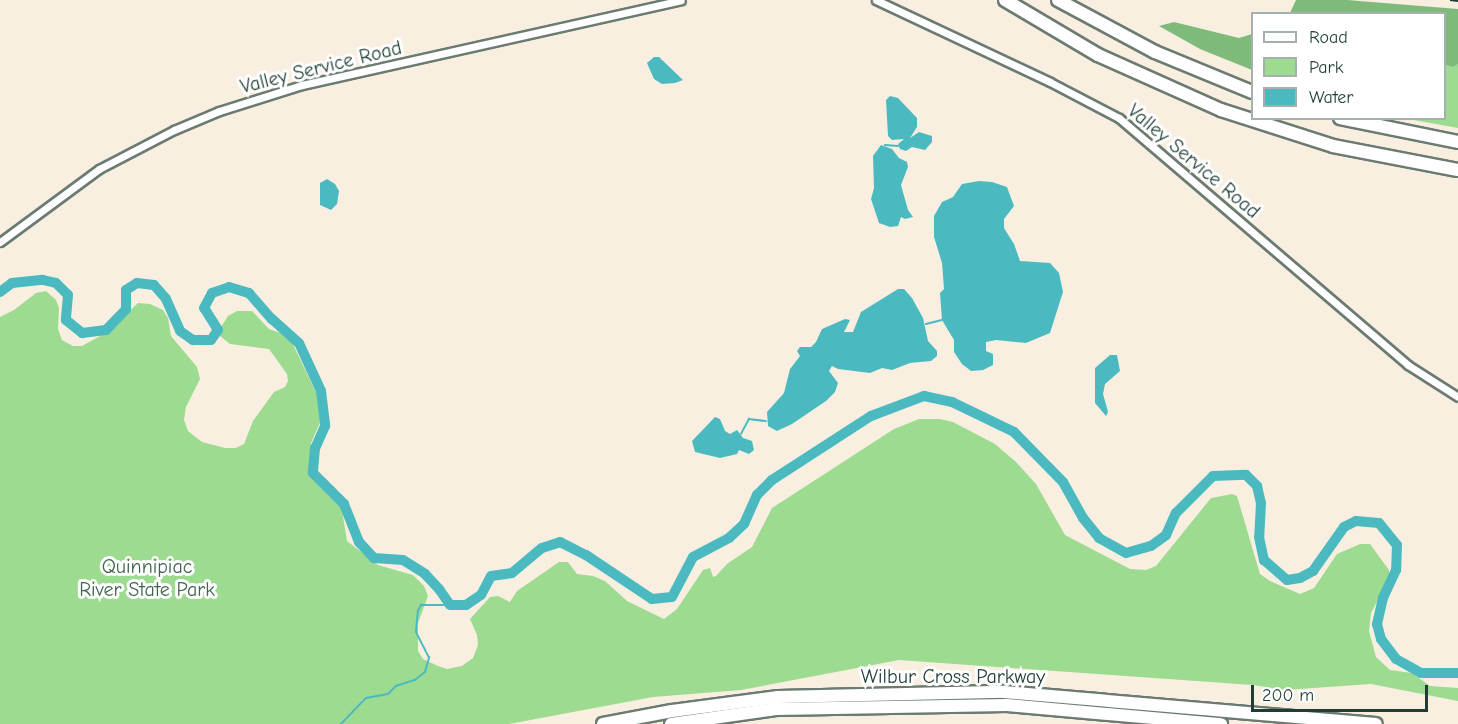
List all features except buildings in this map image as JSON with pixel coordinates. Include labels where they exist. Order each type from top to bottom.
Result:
[{"type":"highway","points":[[1005,0],[1106,59],[1221,110],[1251,120]]},
{"type":"highway","points":[[1058,0],[1155,52],[1251,92]]},
{"type":"highway","points":[[1252,120],[1333,146],[1458,170]]},
{"type":"highway","points":[[1350,120],[1458,142]]},
{"type":"highway","name":"Wilbur Cross Parkway","points":[[603,724],[672,711],[778,697],[1004,692],[1376,724]]},
{"type":"highway","name":"Wilbur Cross Parkway","points":[[671,724],[776,709],[1007,705],[1221,724]]},
{"type":"street","name":"Valley Service Road","points":[[0,242],[99,169],[174,130],[227,108],[302,85],[681,0]]},
{"type":"street","name":"Valley Service Road","points":[[876,0],[1060,87],[1119,118],[1408,366],[1458,397]]},
{"type":"green space","points":[[1296,0],[1347,0],[1458,9],[1458,64],[1453,67],[1446,65],[1446,12],[1290,12]]},
{"type":"green space","points":[[1174,22],[1239,38],[1251,34],[1251,70],[1200,49],[1159,26]]},
{"type":"green space","points":[[1458,64],[1458,128],[1414,120],[1446,120],[1446,65],[1453,67]]},
{"type":"green space","name":"Quinnipiac River State Park","points":[[46,291],[56,300],[59,308],[58,329],[62,340],[73,346],[82,346],[109,331],[138,303],[150,304],[163,310],[168,318],[171,336],[197,367],[200,379],[186,407],[184,420],[188,431],[202,442],[225,448],[236,448],[244,444],[253,421],[274,392],[285,387],[288,381],[287,374],[269,349],[230,344],[220,336],[219,330],[228,316],[237,311],[252,311],[269,329],[289,336],[323,407],[322,418],[311,443],[313,472],[335,496],[342,510],[347,541],[378,565],[413,575],[424,586],[428,596],[418,623],[418,651],[423,659],[447,669],[462,666],[473,658],[478,645],[477,635],[470,619],[490,597],[498,596],[510,602],[517,591],[559,562],[568,562],[577,574],[593,576],[605,581],[627,601],[664,619],[677,609],[703,570],[710,568],[713,577],[716,576],[727,564],[752,547],[772,508],[894,429],[919,419],[940,419],[953,422],[995,444],[1036,484],[1065,535],[1130,569],[1146,570],[1156,566],[1211,498],[1232,494],[1237,496],[1260,574],[1300,594],[1314,588],[1337,554],[1360,544],[1370,544],[1389,570],[1389,579],[1371,613],[1369,631],[1376,657],[1390,670],[1412,673],[1430,686],[1458,688],[1458,701],[1371,684],[1285,690],[1253,685],[899,660],[741,690],[653,697],[509,724],[0,724],[0,317],[14,310],[36,293]]},
{"type":"water","points":[[654,57],[659,57],[683,80],[662,84],[654,79],[647,63]]},
{"type":"water","points":[[890,96],[898,98],[917,118],[917,127],[910,138],[919,132],[932,136],[932,142],[925,150],[912,147],[906,151],[900,149],[898,144],[904,139],[892,140],[888,136],[886,100]]},
{"type":"water","points":[[881,145],[892,149],[899,158],[907,162],[908,167],[901,185],[908,210],[913,217],[905,219],[901,217],[898,226],[890,227],[879,223],[871,199],[874,188],[873,156]]},
{"type":"water","points":[[327,179],[335,184],[339,191],[337,204],[331,210],[320,205],[320,183]]},
{"type":"water","points":[[979,181],[1007,187],[1014,206],[1004,219],[1004,228],[1014,244],[1020,261],[1050,263],[1059,273],[1063,292],[1050,333],[1026,343],[996,340],[986,342],[986,351],[993,354],[993,365],[983,370],[971,371],[962,364],[954,352],[954,340],[942,320],[940,293],[944,289],[942,263],[934,237],[934,216],[942,202],[953,197],[962,184]]},
{"type":"water","points":[[898,289],[904,289],[912,298],[923,318],[928,341],[937,351],[937,356],[931,361],[910,363],[892,370],[882,368],[870,373],[838,369],[832,366],[829,371],[838,383],[835,392],[826,401],[792,424],[777,431],[768,426],[767,412],[784,393],[790,369],[800,356],[797,351],[800,347],[811,347],[822,329],[845,319],[850,320],[844,332],[853,332],[861,312]]},
{"type":"water","points":[[1110,355],[1117,355],[1120,371],[1105,384],[1103,394],[1108,412],[1106,416],[1095,403],[1095,368]]},
{"type":"water","points":[[715,417],[720,419],[725,431],[730,434],[737,430],[743,438],[752,441],[754,450],[749,454],[739,450],[737,454],[720,458],[695,452],[692,441]]},
{"type":"waterway","points":[[885,145],[898,146]]},
{"type":"waterway","points":[[0,292],[12,283],[43,280],[56,283],[68,295],[66,320],[82,333],[106,330],[126,309],[126,290],[137,283],[154,285],[166,299],[180,331],[193,340],[211,340],[218,330],[204,308],[212,293],[229,287],[249,293],[272,319],[299,343],[321,391],[325,426],[315,448],[313,473],[344,504],[359,542],[374,558],[403,560],[425,574],[450,605],[466,605],[481,595],[491,576],[512,573],[542,548],[560,542],[586,555],[652,599],[672,597],[693,557],[729,538],[744,524],[757,495],[772,480],[871,416],[924,396],[952,402],[1014,432],[1063,482],[1083,518],[1099,538],[1126,553],[1151,546],[1166,535],[1176,513],[1213,476],[1246,475],[1257,486],[1261,503],[1259,537],[1264,560],[1287,580],[1300,578],[1313,571],[1344,527],[1356,521],[1379,523],[1397,545],[1396,570],[1383,598],[1377,624],[1381,639],[1396,659],[1421,673],[1458,673]]},
{"type":"waterway","points":[[926,324],[942,320]]},
{"type":"waterway","points":[[741,434],[749,419],[766,421]]},
{"type":"waterway","points":[[341,724],[366,698],[388,694],[396,686],[415,680],[425,672],[429,658],[416,632],[418,611],[421,605],[450,605]]},
{"type":"railway","points":[[1450,0],[1458,1]]}]
